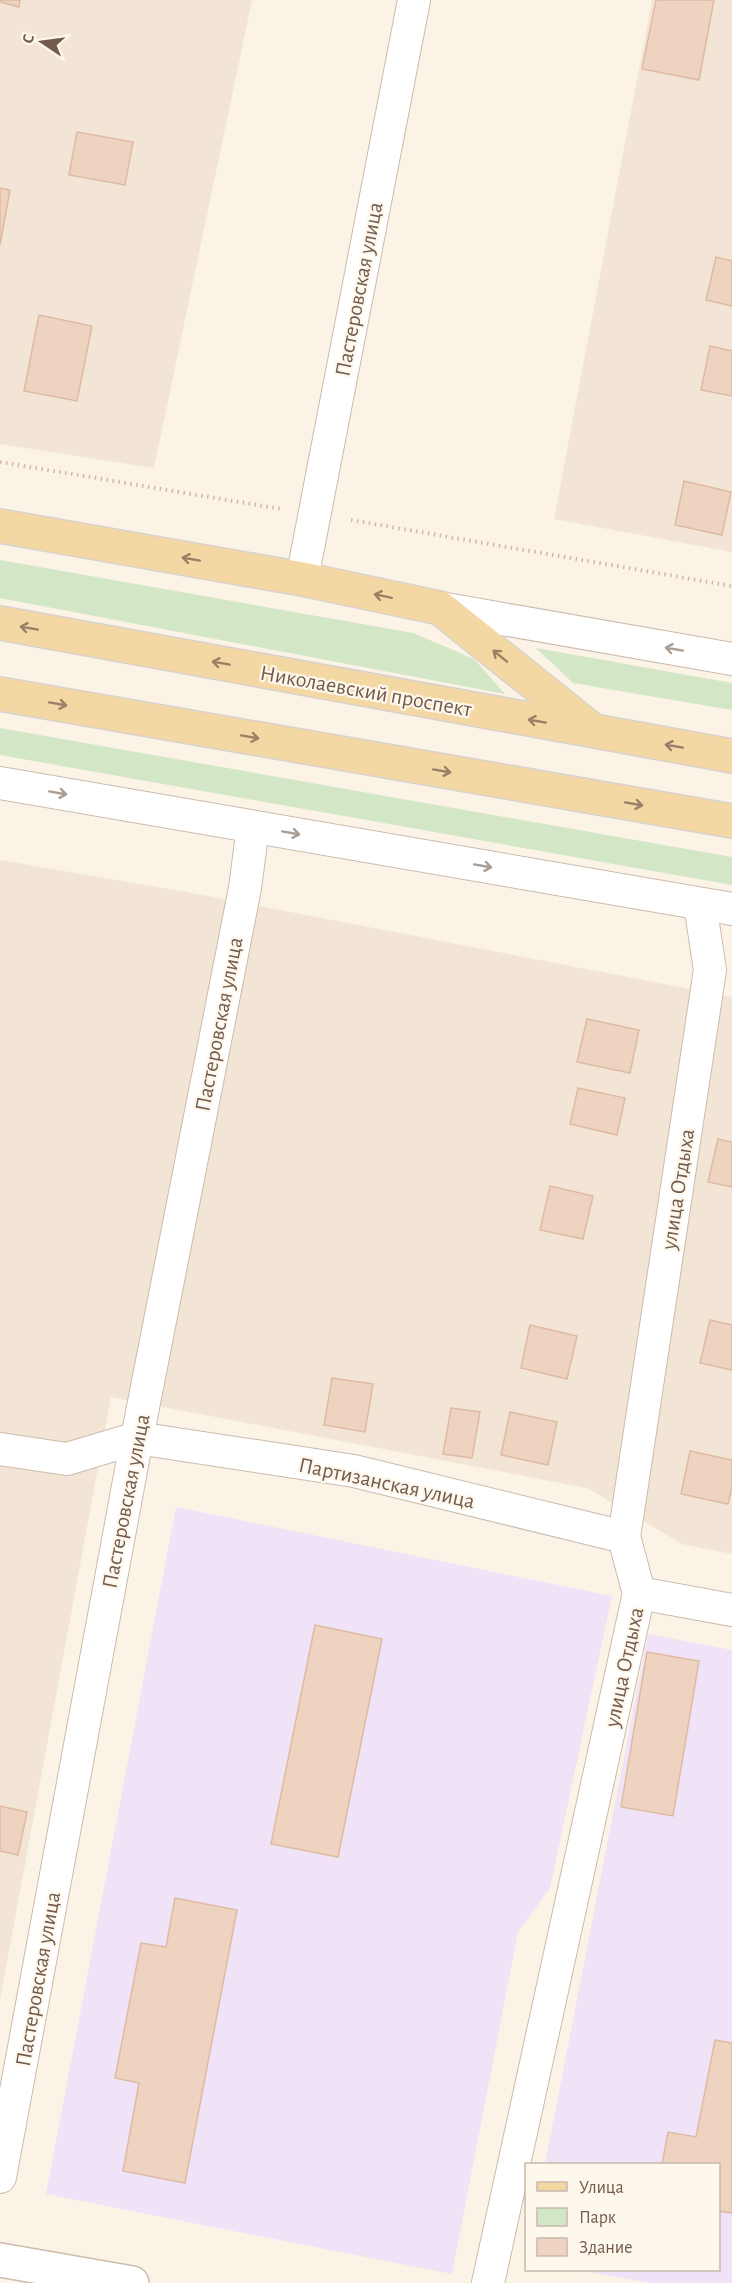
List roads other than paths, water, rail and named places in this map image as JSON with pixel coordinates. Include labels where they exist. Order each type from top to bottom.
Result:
[{"type":"main road","points":[[0,526],[302,579],[440,608],[594,732]]},
{"type":"main road","name":"Николаевский проспект","points":[[0,622],[732,756]]},
{"type":"main road","points":[[0,694],[732,821]]},
{"type":"main road","points":[[0,2260],[132,2283]]},
{"type":"street","name":"Пастеровская улица","points":[[302,579],[414,0]]},
{"type":"street","points":[[440,608],[732,659]]},
{"type":"street","points":[[0,783],[732,909]]},
{"type":"street","name":"Пастеровская улица","points":[[0,2177],[137,1438],[245,888],[253,827]]},
{"type":"street","name":"улица Отдыха","points":[[624,1537],[710,970],[700,903]]},
{"type":"street","name":"Партизанская улица","points":[[0,1449],[67,1459],[137,1438],[354,1471],[624,1537]]},
{"type":"street","points":[[624,1537],[639,1593],[732,1610]]},
{"type":"street","name":"улица Отдыха","points":[[489,2283],[639,1593]]}]
